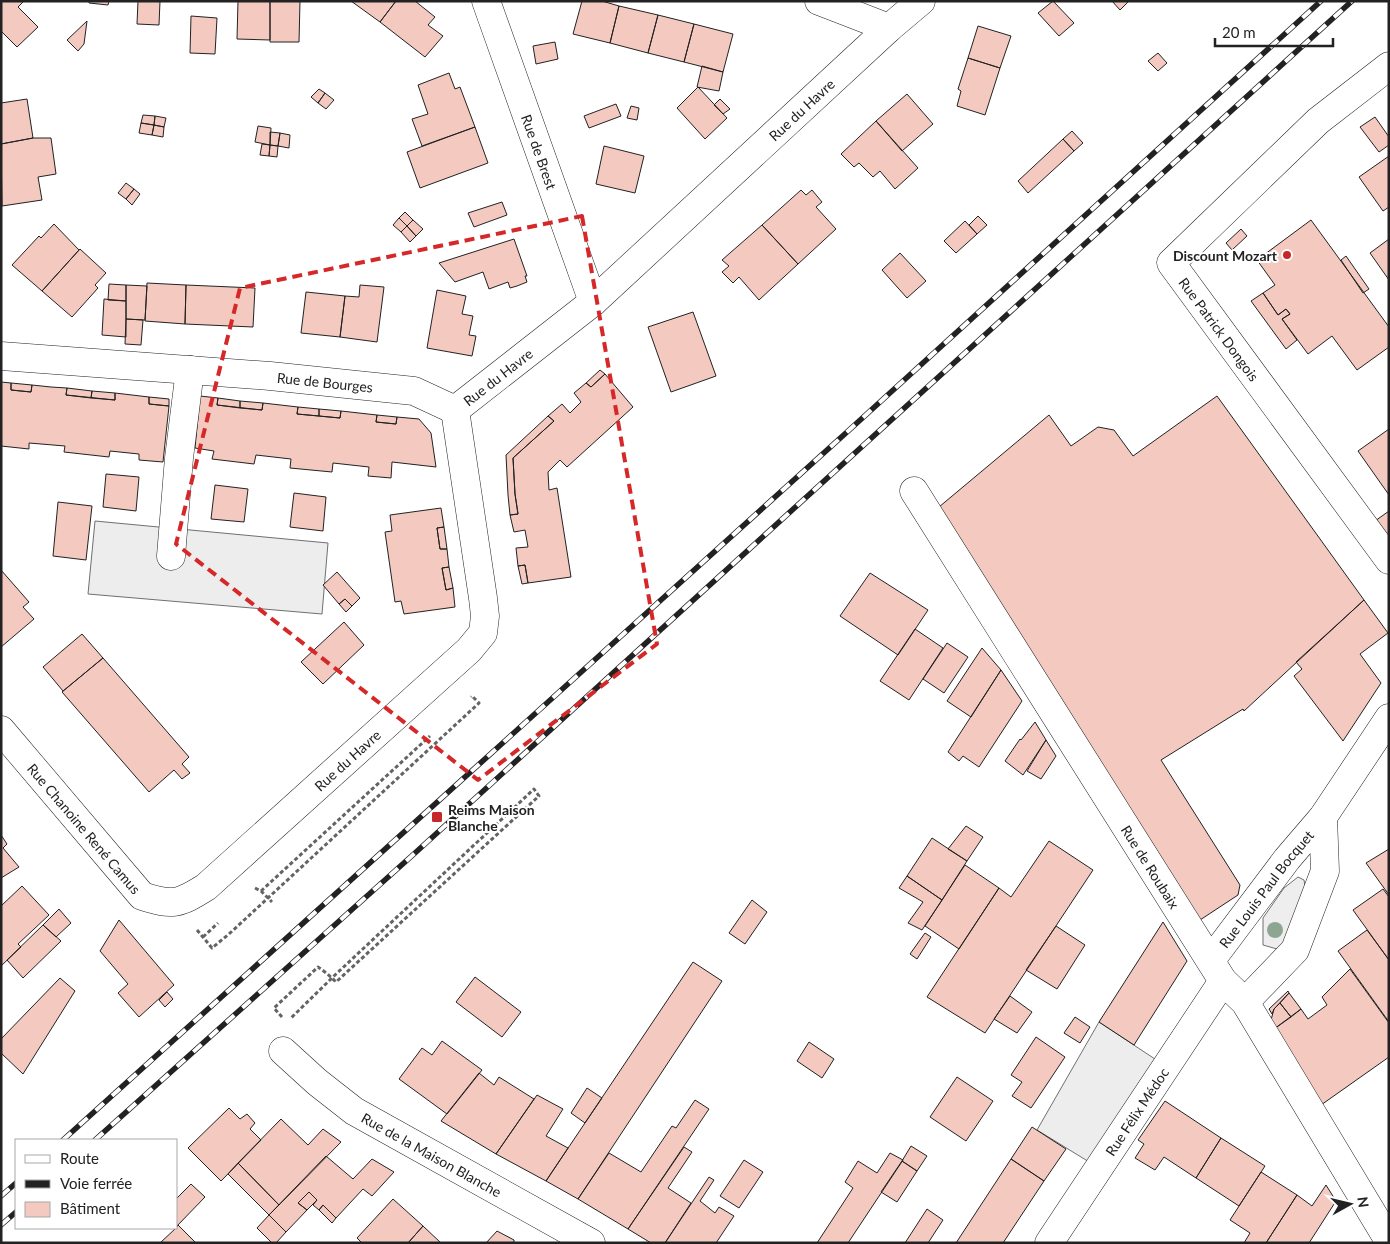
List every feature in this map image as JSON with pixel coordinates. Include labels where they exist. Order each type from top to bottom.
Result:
[{"type":"street","name":"Rue de Brest","points":[[486,1],[593,302]]},
{"type":"street","points":[[819,1],[889,28]]},
{"type":"street","name":"Rue du Havre","points":[[206,887],[469,650],[483,633],[485,616],[483,598],[455,410],[593,302],[920,1]]},
{"type":"street","name":"Rue Patrick Dongois","points":[[1389,66],[1318,121],[1172,262],[1389,560]]},
{"type":"street","name":"Rue de Bourges","points":[[1,356],[270,376],[414,391],[455,410]]},
{"type":"street","points":[[171,556],[179,458],[190,370]]},
{"type":"street","name":"Rue de Roubaix","points":[[914,491],[1217,971],[1245,1002],[1389,1241]]},
{"type":"street","name":"Rue Louis Paul Bocquet","points":[[1217,971],[1287,858],[1323,818],[1389,718]]},
{"type":"street","name":"Rue Chanoine René Camus","points":[[7,747],[142,896],[159,902],[174,903],[186,900],[206,887]]},
{"type":"street","name":"Rue Louis Paul Bocquet","points":[[1245,1002],[1295,950],[1325,872],[1323,818]]},
{"type":"street","name":"Rue Félix Médoc","points":[[1050,1243],[1217,971]]},
{"type":"street","name":"Rue de la Maison Blanche","points":[[283,1051],[317,1082],[354,1111],[585,1241]]},
{"type":"path","points":[[203,937],[212,948],[229,934],[479,703],[472,696],[465,703]]},
{"type":"path","points":[[272,902],[261,891],[436,730]]},
{"type":"path","points":[[534,789],[342,968],[335,975],[329,982],[302,1009],[286,1022],[274,1008],[318,967],[330,976],[336,982],[540,796],[534,789]]},
{"type":"highlighted area","points":[[582,216],[657,644],[478,780],[176,544],[240,288]]},
{"type":"shaded area","points":[[95,521],[328,543],[322,614],[88,594]]},
{"type":"shaded area","points":[[1298,877],[1304,880],[1305,886],[1287,942],[1277,949],[1263,945],[1263,918],[1284,888]]},
{"type":"shaded area","points":[[1099,1022],[1167,1067],[1099,1168],[1037,1130]]},
{"type":"building","points":[[1,1],[24,1],[18,7],[38,27],[17,47],[1,31]]},
{"type":"building","points":[[89,1],[109,1],[108,5],[89,3]]},
{"type":"building","points":[[138,1],[160,1],[159,25],[137,24]]},
{"type":"building","points":[[238,1],[270,1],[270,40],[237,39]]},
{"type":"building","points":[[270,1],[300,1],[299,42],[270,42]]},
{"type":"building","points":[[351,1],[396,1],[380,22]]},
{"type":"building","points":[[396,1],[415,1],[435,17],[428,25],[443,36],[425,57],[380,22]]},
{"type":"building","points":[[582,1],[602,1],[619,6],[610,43],[573,34]]},
{"type":"building","points":[[1053,1],[1074,23],[1059,36],[1038,13]]},
{"type":"building","points":[[1112,1],[1129,1],[1120,10]]},
{"type":"building","points":[[619,6],[658,15],[648,53],[610,43]]},
{"type":"building","points":[[658,15],[694,24],[684,62],[648,53]]},
{"type":"building","points":[[191,16],[217,18],[215,54],[190,53]]},
{"type":"building","points":[[87,21],[84,44],[78,51],[67,40]]},
{"type":"building","points":[[694,24],[733,34],[723,72],[684,62]]},
{"type":"building","points":[[978,26],[1011,36],[1000,68],[968,58]]},
{"type":"building","points":[[555,42],[558,59],[536,64],[533,46]]},
{"type":"building","points":[[1158,53],[1167,63],[1158,71],[1148,61]]},
{"type":"building","points":[[968,58],[1000,68],[985,115],[957,106],[961,91],[958,89]]},
{"type":"building","points":[[702,66],[723,72],[719,91],[697,87]]},
{"type":"building","points":[[449,73],[455,89],[460,87],[475,127],[422,146],[412,119],[428,114],[418,85]]},
{"type":"building","points":[[698,87],[727,118],[705,139],[677,108]]},
{"type":"building","points":[[319,89],[325,93],[318,103],[311,97]]},
{"type":"building","points":[[325,93],[334,100],[326,109],[318,103]]},
{"type":"building","points":[[907,94],[933,124],[902,151],[876,121]]},
{"type":"building","points":[[27,99],[33,138],[1,144],[1,103]]},
{"type":"building","points":[[720,99],[730,109],[723,114],[714,105]]},
{"type":"building","points":[[616,104],[621,116],[589,128],[584,116]]},
{"type":"building","points":[[631,106],[639,108],[637,120],[627,118]]},
{"type":"building","points":[[143,115],[155,116],[154,125],[141,123]]},
{"type":"building","points":[[155,116],[166,118],[164,127],[154,125]]},
{"type":"building","points":[[1375,117],[1389,137],[1389,145],[1379,152],[1360,127]]},
{"type":"building","points":[[876,121],[918,168],[895,189],[880,171],[873,177],[859,163],[854,167],[841,154]]},
{"type":"building","points":[[141,123],[154,125],[152,135],[139,133]]},
{"type":"building","points":[[154,125],[164,127],[163,137],[152,135]]},
{"type":"building","points":[[258,126],[271,128],[270,145],[255,142]]},
{"type":"building","points":[[475,127],[488,163],[420,188],[407,152]]},
{"type":"building","points":[[1072,131],[1083,143],[1074,151],[1063,139]]},
{"type":"building","points":[[270,132],[280,133],[278,146],[270,145]]},
{"type":"building","points":[[280,133],[290,135],[289,148],[278,146]]},
{"type":"building","points":[[33,138],[51,138],[56,174],[38,177],[42,200],[2,206],[1,144]]},
{"type":"building","points":[[1063,139],[1074,151],[1028,193],[1018,181]]},
{"type":"building","points":[[262,144],[270,145],[269,156],[260,155]]},
{"type":"building","points":[[270,145],[278,146],[277,157],[269,156]]},
{"type":"building","points":[[604,146],[644,156],[635,193],[596,184]]},
{"type":"building","points":[[1389,156],[1389,207],[1383,211],[1359,177]]},
{"type":"building","points":[[126,183],[134,189],[126,199],[118,193]]},
{"type":"building","points":[[134,189],[140,194],[132,205],[126,199]]},
{"type":"building","points":[[801,190],[806,195],[812,190],[822,202],[816,207],[836,229],[798,264],[762,225]]},
{"type":"building","points":[[502,202],[507,215],[474,227],[468,213]]},
{"type":"building","points":[[405,212],[413,220],[407,226],[399,218]]},
{"type":"building","points":[[978,216],[987,225],[977,234],[969,225]]},
{"type":"building","points":[[399,218],[407,226],[401,232],[393,225]]},
{"type":"building","points":[[413,220],[423,229],[416,236],[407,226]]},
{"type":"building","points":[[1311,220],[1389,327],[1389,347],[1357,370],[1332,336],[1308,354],[1282,319],[1290,314],[1286,309],[1278,315],[1263,293],[1275,285],[1257,260]]},
{"type":"building","points":[[965,221],[977,234],[956,253],[944,241]]},
{"type":"building","points":[[54,224],[79,250],[42,291],[12,265],[39,236],[41,238]]},
{"type":"building","points":[[762,225],[798,264],[759,300],[739,277],[733,283],[722,272],[729,266],[722,260]]},
{"type":"building","points":[[407,226],[416,236],[410,242],[401,232]]},
{"type":"building","points":[[1241,229],[1247,236],[1232,250],[1226,243]]},
{"type":"building","points":[[514,239],[527,276],[525,276],[527,282],[517,286],[510,288],[508,282],[489,289],[483,272],[455,282],[439,263]]},
{"type":"building","points":[[1389,239],[1389,280],[1370,253]]},
{"type":"building","points":[[80,249],[106,273],[95,285],[98,288],[72,317],[42,291]]},
{"type":"building","points":[[900,253],[926,281],[907,298],[882,270]]},
{"type":"building","points":[[1346,256],[1369,289],[1363,293],[1341,260]]},
{"type":"building","points":[[147,283],[186,285],[185,324],[145,321]]},
{"type":"building","points":[[109,284],[126,285],[126,301],[108,300]]},
{"type":"building","points":[[126,285],[147,286],[145,320],[126,319]]},
{"type":"building","points":[[186,285],[255,288],[253,327],[185,324]]},
{"type":"building","points":[[360,285],[384,287],[377,342],[340,337],[345,296],[359,297]]},
{"type":"building","points":[[437,290],[466,296],[462,314],[473,316],[469,335],[476,336],[472,356],[427,348]]},
{"type":"building","points":[[306,292],[345,296],[340,337],[301,333]]},
{"type":"building","points":[[1263,293],[1278,315],[1286,309],[1290,314],[1282,319],[1297,340],[1286,349],[1251,301]]},
{"type":"building","points":[[104,299],[126,301],[126,337],[102,335]]},
{"type":"building","points":[[693,312],[716,376],[671,392],[648,327]]},
{"type":"building","points":[[126,319],[143,320],[141,345],[125,344]]},
{"type":"building","points":[[600,370],[605,374],[591,387],[586,383]]},
{"type":"building","points":[[605,374],[633,407],[567,467],[560,460],[548,472],[549,490],[557,488],[571,577],[528,583],[525,565],[518,566],[516,548],[528,547],[525,530],[514,532],[510,515],[518,514],[513,458],[554,421],[548,416],[562,404],[570,413],[581,402],[574,393],[586,383],[591,387]]},
{"type":"building","points":[[1,382],[11,383],[11,390],[31,392],[32,385],[67,388],[66,395],[115,400],[115,393],[149,397],[149,404],[169,406],[163,462],[139,460],[139,454],[110,451],[109,457],[64,452],[65,446],[29,443],[29,449],[1,446]]},
{"type":"building","points":[[11,383],[32,385],[31,392],[11,390]]},
{"type":"building","points":[[67,388],[92,391],[91,398],[66,395]]},
{"type":"building","points":[[92,391],[115,393],[115,400],[91,398]]},
{"type":"building","points":[[200,396],[218,398],[217,405],[262,410],[263,403],[298,407],[297,414],[340,418],[341,411],[377,415],[376,422],[396,424],[397,417],[419,419],[431,433],[436,467],[392,462],[391,478],[368,476],[369,467],[333,463],[332,472],[290,468],[291,459],[256,455],[254,464],[212,459],[214,451],[195,448]]},
{"type":"building","points":[[1217,396],[1364,600],[1244,711],[1243,709],[1161,760],[1240,885],[1238,895],[1200,920],[939,507],[1049,415],[1071,446],[1098,427],[1114,430],[1133,456]]},
{"type":"building","points":[[149,397],[169,399],[169,406],[149,404]]},
{"type":"building","points":[[218,398],[240,401],[240,408],[217,405]]},
{"type":"building","points":[[240,401],[263,403],[262,410],[240,408]]},
{"type":"building","points":[[298,407],[319,409],[319,416],[297,414]]},
{"type":"building","points":[[319,409],[341,411],[340,418],[319,416]]},
{"type":"building","points":[[377,415],[397,417],[396,424],[376,422]]},
{"type":"building","points":[[548,416],[554,421],[513,458],[518,514],[510,515],[506,455]]},
{"type":"building","points":[[1389,429],[1389,495],[1358,451]]},
{"type":"building","points":[[106,474],[139,477],[136,511],[103,507]]},
{"type":"building","points":[[215,485],[248,489],[244,522],[211,519]]},
{"type":"building","points":[[294,493],[326,497],[323,531],[290,527]]},
{"type":"building","points":[[58,502],[92,506],[86,560],[53,556]]},
{"type":"building","points":[[441,508],[444,527],[437,528],[440,549],[447,549],[449,567],[442,568],[446,590],[453,588],[455,607],[404,614],[401,601],[395,602],[385,532],[392,531],[390,515]]},
{"type":"building","points":[[1389,511],[1389,541],[1375,521]]},
{"type":"building","points":[[444,527],[447,549],[440,549],[437,528]]},
{"type":"building","points":[[525,565],[528,583],[522,584],[518,566]]},
{"type":"building","points":[[449,567],[453,588],[446,590],[442,568]]},
{"type":"building","points":[[1,570],[29,602],[23,607],[34,619],[1,647]]},
{"type":"building","points":[[337,572],[360,598],[352,606],[345,599],[339,604],[323,585]]},
{"type":"building","points":[[870,573],[928,610],[898,655],[840,616]]},
{"type":"building","points":[[345,599],[352,606],[346,612],[339,604]]},
{"type":"building","points":[[1364,600],[1388,633],[1360,654],[1381,683],[1343,741],[1294,676],[1302,669],[1296,662]]},
{"type":"building","points":[[344,622],[364,645],[323,684],[301,662]]},
{"type":"building","points":[[915,629],[943,648],[909,700],[880,681]]},
{"type":"building","points":[[82,634],[103,658],[63,691],[43,667]]},
{"type":"building","points":[[947,643],[968,657],[944,693],[923,679]]},
{"type":"building","points":[[982,648],[1001,670],[971,717],[947,701]]},
{"type":"building","points":[[103,658],[189,757],[182,764],[190,773],[182,779],[174,770],[149,792],[62,692]]},
{"type":"building","points":[[1001,670],[1022,701],[979,767],[963,756],[959,761],[948,752]]},
{"type":"building","points":[[1035,722],[1046,740],[1023,775],[1005,761],[1020,739]]},
{"type":"building","points":[[1046,740],[1056,756],[1041,779],[1027,771]]},
{"type":"building","points":[[966,826],[983,837],[967,861],[948,849]]},
{"type":"building","points":[[1,835],[7,844],[3,848],[19,867],[1,878]]},
{"type":"building","points":[[932,838],[967,861],[942,900],[907,876]]},
{"type":"building","points":[[1049,841],[1093,870],[985,1033],[927,997],[999,888],[1011,897]]},
{"type":"building","points":[[1389,849],[1389,895],[1366,863]]},
{"type":"building","points":[[965,865],[999,888],[959,949],[925,926]]},
{"type":"building","points":[[907,876],[942,900],[922,930],[908,923],[923,902],[899,888]]},
{"type":"building","points":[[22,886],[49,915],[18,944],[21,947],[1,966],[1,906]]},
{"type":"building","points":[[1383,889],[1389,897],[1389,960],[1353,910]]},
{"type":"building","points":[[752,900],[767,912],[745,944],[729,933]]},
{"type":"building","points":[[59,909],[71,923],[56,937],[43,925]]},
{"type":"building","points":[[119,920],[174,985],[139,1017],[118,993],[128,984],[100,951]]},
{"type":"building","points":[[1163,922],[1187,961],[1134,1045],[1099,1022]]},
{"type":"building","points":[[43,925],[61,941],[23,978],[7,960]]},
{"type":"building","points":[[1056,926],[1085,945],[1057,989],[1026,970]]},
{"type":"building","points":[[1367,930],[1389,960],[1389,1022],[1338,951]]},
{"type":"building","points":[[925,933],[931,937],[917,959],[910,954]]},
{"type":"building","points":[[693,962],[722,981],[578,1199],[546,1181]]},
{"type":"building","points":[[1350,969],[1389,1023],[1389,1057],[1321,1105],[1274,1029],[1301,1009],[1308,1019],[1327,1005],[1322,997]]},
{"type":"building","points":[[475,977],[521,1012],[502,1037],[456,1002]]},
{"type":"building","points":[[60,978],[75,991],[23,1074],[1,1053],[1,1039]]},
{"type":"building","points":[[1288,991],[1289,993],[1274,1009],[1272,1014],[1269,1009]]},
{"type":"building","points":[[167,992],[173,999],[165,1007],[159,1000]]},
{"type":"building","points":[[1289,993],[1301,1009],[1291,1017],[1280,1003]]},
{"type":"building","points":[[1010,996],[1032,1012],[1017,1033],[994,1019]]},
{"type":"building","points":[[1280,1003],[1291,1017],[1274,1029],[1271,1020],[1274,1009]]},
{"type":"building","points":[[1075,1017],[1090,1027],[1080,1043],[1064,1033]]},
{"type":"building","points":[[1036,1037],[1065,1057],[1031,1108],[1012,1096],[1022,1082],[1011,1075]]},
{"type":"building","points":[[442,1041],[482,1070],[447,1114],[399,1079],[422,1048],[432,1055]]},
{"type":"building","points":[[809,1042],[834,1059],[822,1078],[797,1061]]},
{"type":"building","points":[[479,1073],[494,1085],[499,1077],[534,1099],[496,1154],[441,1121]]},
{"type":"building","points":[[957,1077],[993,1101],[966,1141],[930,1117]]},
{"type":"building","points":[[587,1088],[602,1098],[585,1123],[571,1113]]},
{"type":"building","points":[[537,1095],[563,1109],[546,1136],[568,1148],[546,1181],[496,1154]]},
{"type":"building","points":[[695,1100],[709,1109],[628,1229],[578,1199],[609,1153],[641,1172],[672,1126],[676,1128]]},
{"type":"building","points":[[1165,1101],[1221,1138],[1196,1178],[1164,1157],[1155,1170],[1135,1158],[1144,1144],[1138,1140]]},
{"type":"building","points":[[229,1108],[240,1119],[247,1114],[255,1123],[250,1129],[261,1140],[221,1181],[188,1148]]},
{"type":"building","points":[[281,1119],[308,1145],[323,1129],[341,1142],[279,1205],[238,1163]]},
{"type":"building","points":[[1032,1127],[1066,1149],[1044,1181],[1011,1159]]},
{"type":"building","points":[[1221,1138],[1265,1166],[1239,1206],[1196,1178]]},
{"type":"building","points":[[911,1146],[927,1156],[917,1171],[902,1161]]},
{"type":"building","points":[[684,1147],[692,1152],[668,1188],[691,1203],[665,1243],[651,1243],[628,1229]]},
{"type":"building","points":[[890,1153],[903,1160],[848,1243],[817,1243],[853,1188],[845,1182],[858,1161],[877,1173]]},
{"type":"building","points":[[326,1156],[353,1179],[372,1159],[394,1172],[372,1196],[363,1189],[336,1218],[323,1205],[319,1210],[313,1205],[317,1200],[309,1192],[298,1203],[307,1210],[286,1232],[269,1215]]},
{"type":"building","points":[[1011,1159],[1044,1181],[1003,1243],[956,1243]]},
{"type":"building","points":[[744,1160],[763,1172],[739,1208],[720,1196]]},
{"type":"building","points":[[902,1161],[917,1171],[897,1202],[881,1192]]},
{"type":"building","points":[[238,1163],[279,1205],[269,1215],[228,1174]]},
{"type":"building","points":[[1261,1172],[1297,1195],[1266,1243],[1244,1243],[1250,1233],[1230,1220]]},
{"type":"building","points":[[709,1177],[714,1180],[700,1201],[715,1213],[719,1207],[734,1216],[716,1243],[665,1243]]},
{"type":"building","points":[[191,1184],[205,1197],[178,1225],[178,1197]]},
{"type":"building","points":[[1326,1185],[1336,1201],[1309,1243],[1266,1243],[1297,1195],[1312,1206]]},
{"type":"building","points":[[309,1192],[317,1200],[307,1210],[298,1203]]},
{"type":"building","points":[[393,1199],[423,1226],[408,1243],[362,1243],[357,1238]]},
{"type":"building","points":[[323,1205],[336,1218],[332,1223],[319,1210]]},
{"type":"building","points":[[927,1209],[943,1220],[928,1243],[905,1243]]},
{"type":"building","points":[[269,1215],[286,1232],[276,1243],[272,1243],[257,1228]]},
{"type":"building","points":[[178,1225],[196,1243],[160,1243],[175,1229],[178,1229]]},
{"type":"building","points":[[423,1226],[441,1243],[408,1243]]},
{"type":"building","points":[[497,1231],[514,1240],[514,1243],[486,1243]]},
{"type":"railway","points":[[64,1139],[1321,1]]},
{"type":"railway","points":[[96,1139],[415,853],[1352,1]]},
{"type":"railway","points":[[1,1196],[15,1184]]},
{"type":"railway","points":[[1,1225],[15,1213]]},
{"type":"place","name":"Discount Mozart","points":[[1287,255]]},
{"type":"place","name":"Reims Maison Blanche","points":[[437,817]]}]
